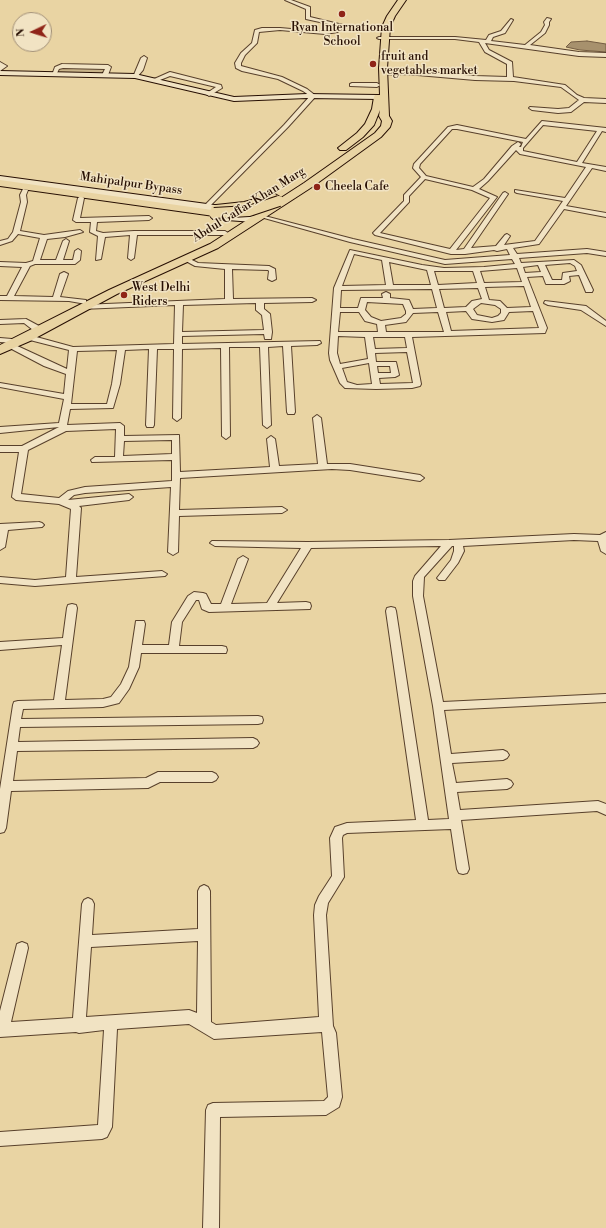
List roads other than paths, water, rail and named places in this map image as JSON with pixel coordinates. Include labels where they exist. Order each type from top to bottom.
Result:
[{"type":"main road","name":"Abdul Gaffar Khan Marg","points":[[335,153],[356,138],[369,125],[376,109],[378,97],[377,60],[382,38],[384,19],[395,0]]},
{"type":"main road","name":"Abdul Gaffar Khan Marg","points":[[6,346],[83,305],[202,247],[368,143],[385,126],[387,121],[384,116],[385,107],[382,38],[388,22],[402,0]]},
{"type":"main road","points":[[0,183],[212,209],[249,211],[264,207],[277,199],[369,136],[384,116]]},
{"type":"main road","name":"Abdul Gaffar Khan Marg","points":[[83,305],[214,246],[252,216],[277,199],[301,179]]},
{"type":"street","points":[[287,0],[308,8],[308,18],[342,25],[336,31],[325,33],[280,29],[260,30],[256,33],[254,44],[243,54],[238,63],[238,67],[244,70],[280,78],[305,90],[313,96]]},
{"type":"street","points":[[526,46],[543,33],[547,25],[546,22],[550,19]]},
{"type":"street","points":[[484,42],[491,36],[503,32],[511,20]]},
{"type":"street","points":[[382,38],[444,38],[501,43],[579,54],[606,56]]},
{"type":"street","points":[[484,42],[486,50],[510,63],[510,78]]},
{"type":"street","points":[[486,50],[495,48],[501,43]]},
{"type":"street","points":[[135,76],[140,70],[144,58]]},
{"type":"street","points":[[78,66],[83,60]]},
{"type":"street","points":[[89,66],[92,60]]},
{"type":"street","points":[[0,64],[4,66],[0,69]]},
{"type":"street","points":[[54,74],[58,67],[89,66],[108,67],[106,75]]},
{"type":"street","points":[[383,72],[406,72],[475,78],[510,78],[563,86],[575,96],[583,100],[606,101]]},
{"type":"street","points":[[0,73],[135,76],[234,99],[313,96],[378,97]]},
{"type":"street","points":[[155,80],[168,74],[173,74],[220,86],[209,94]]},
{"type":"street","points":[[352,85],[378,85]]},
{"type":"street","points":[[212,209],[313,96]]},
{"type":"street","points":[[532,108],[558,111],[571,110],[583,100]]},
{"type":"street","points":[[524,140],[499,138],[492,134],[486,139],[475,136],[479,131],[457,127],[450,128],[417,164],[416,168],[430,182],[452,187],[452,191],[463,194],[486,180],[514,147],[524,140],[542,122],[603,130],[578,164]]},
{"type":"street","points":[[564,133],[570,126]]},
{"type":"street","points":[[524,140],[519,151],[522,153],[606,169]]},
{"type":"street","points":[[514,147],[521,149]]},
{"type":"street","points":[[395,250],[411,237],[426,240],[422,246],[451,252],[465,252],[532,244],[539,240],[590,166]]},
{"type":"street","points":[[405,242],[378,235],[376,233],[407,202],[406,196],[425,177]]},
{"type":"street","name":"Mahipalpur Bypass","points":[[0,179],[252,216]]},
{"type":"street","name":"Mahipalpur Bypass","points":[[0,186],[199,215],[252,216]]},
{"type":"street","points":[[473,189],[494,197]]},
{"type":"street","points":[[1,245],[11,239],[16,232],[25,190]]},
{"type":"street","points":[[517,191],[566,200]]},
{"type":"street","points":[[451,252],[494,197],[506,193],[465,252]]},
{"type":"street","points":[[81,198],[76,220],[149,218]]},
{"type":"street","points":[[562,207],[606,215]]},
{"type":"street","points":[[252,216],[436,260],[452,262],[587,251],[606,254]]},
{"type":"street","points":[[94,220],[93,232],[102,235],[134,233],[225,233]]},
{"type":"street","points":[[16,232],[44,237],[80,232]]},
{"type":"street","points":[[131,258],[134,233]]},
{"type":"street","points":[[98,259],[102,235]]},
{"type":"street","points":[[497,248],[507,236]]},
{"type":"street","points":[[36,262],[44,237]]},
{"type":"street","points":[[59,262],[66,241]]},
{"type":"street","points":[[521,246],[526,255]]},
{"type":"street","points":[[335,334],[408,335],[542,331],[543,328],[523,275],[515,256],[509,247]]},
{"type":"street","points":[[0,264],[27,265],[36,262],[75,261],[78,251]]},
{"type":"street","points":[[408,335],[417,384],[412,386],[348,386],[343,380],[333,353],[338,288],[352,251],[444,270],[476,269],[572,261],[578,265],[589,290]]},
{"type":"street","points":[[186,259],[192,264],[197,265],[269,268],[273,270],[272,279]]},
{"type":"street","points":[[385,259],[388,288],[387,300]]},
{"type":"street","points":[[430,268],[436,260]]},
{"type":"street","points":[[541,263],[548,281],[551,282],[565,281],[564,275],[566,274],[582,273]]},
{"type":"street","points":[[9,298],[27,265]]},
{"type":"street","points":[[228,267],[229,302]]},
{"type":"street","points":[[430,268],[448,334]]},
{"type":"street","points":[[476,269],[486,301]]},
{"type":"street","points":[[56,298],[64,274]]},
{"type":"street","points":[[523,275],[546,274]]},
{"type":"street","points":[[338,288],[526,284]]},
{"type":"street","points":[[0,298],[69,299],[83,305],[312,300]]},
{"type":"street","points":[[364,300],[387,300],[406,302],[410,311],[408,317],[395,322],[381,323],[369,320],[364,316],[361,310],[364,300]]},
{"type":"street","points":[[260,301],[260,310],[266,314],[268,332],[266,343],[267,425]]},
{"type":"street","points":[[410,311],[469,309],[475,302],[486,301],[501,305],[505,310],[504,316],[492,320],[475,317],[469,309]]},
{"type":"street","points":[[177,418],[179,303]]},
{"type":"street","points":[[548,303],[583,308],[606,324]]},
{"type":"street","points":[[505,310],[535,309]]},
{"type":"street","points":[[337,310],[361,310]]},
{"type":"street","points":[[492,320],[495,333]]},
{"type":"street","points":[[0,322],[26,321],[32,332],[73,349],[154,348],[266,343],[317,343]]},
{"type":"street","points":[[395,322],[398,335]]},
{"type":"street","points":[[381,323],[382,335]]},
{"type":"street","points":[[178,334],[268,332]]},
{"type":"street","points":[[370,334],[376,387]]},
{"type":"street","points":[[0,340],[6,346],[70,373]]},
{"type":"street","points":[[287,344],[291,412]]},
{"type":"street","points":[[225,345],[226,436]]},
{"type":"street","points":[[150,425],[154,348]]},
{"type":"street","points":[[0,449],[24,450],[63,426],[68,397],[73,349]]},
{"type":"street","points":[[66,407],[110,406],[116,384],[121,349]]},
{"type":"street","points":[[372,351],[411,350]]},
{"type":"street","points":[[337,366],[373,362],[393,364],[395,375],[375,376]]},
{"type":"street","points":[[0,385],[68,397]]},
{"type":"street","points":[[317,418],[323,467]]},
{"type":"street","points":[[0,430],[120,426],[119,459]]},
{"type":"street","points":[[120,439],[175,437],[176,480],[173,552]]},
{"type":"street","points":[[271,439],[275,470]]},
{"type":"street","points":[[24,450],[16,497],[61,501],[71,504],[129,497]]},
{"type":"street","points":[[95,460],[176,457]]},
{"type":"street","points":[[61,501],[71,493],[85,490],[275,470],[350,467],[420,478]]},
{"type":"street","points":[[71,504],[77,510],[71,581]]},
{"type":"street","points":[[175,513],[282,510]]},
{"type":"street","points":[[0,547],[2,527],[39,525]]},
{"type":"street","points":[[215,543],[308,545],[454,543],[604,536],[606,551]]},
{"type":"street","points":[[442,578],[455,561],[459,551],[454,543]]},
{"type":"street","points":[[454,543],[420,576],[417,586],[438,706],[463,869]]},
{"type":"street","points":[[270,606],[308,545]]},
{"type":"street","points":[[225,607],[243,559]]},
{"type":"street","points":[[0,580],[35,583],[162,574]]},
{"type":"street","points":[[173,650],[177,622],[192,597],[203,597],[207,607],[306,606]]},
{"type":"street","points":[[59,704],[72,608]]},
{"type":"street","points":[[391,611],[423,825]]},
{"type":"street","points":[[0,828],[19,704],[103,703],[115,700],[130,677],[138,649],[140,624]]},
{"type":"street","points":[[0,646],[68,641]]},
{"type":"street","points":[[138,649],[222,650]]},
{"type":"street","points":[[438,706],[606,698]]},
{"type":"street","points":[[15,724],[258,720]]},
{"type":"street","points":[[12,747],[253,743]]},
{"type":"street","points":[[446,758],[503,755]]},
{"type":"street","points":[[7,786],[148,783],[158,777],[212,777]]},
{"type":"street","points":[[450,788],[507,784]]},
{"type":"street","points":[[211,1228],[213,1110],[326,1108],[334,1102],[335,1097],[329,1034],[326,1026],[321,905],[338,877],[337,834],[339,831],[347,828],[423,825],[455,819],[598,806],[606,810]]},
{"type":"street","points":[[204,891],[204,1026]]},
{"type":"street","points":[[79,1026],[88,904]]},
{"type":"street","points":[[85,941],[204,935]]},
{"type":"street","points":[[22,948],[1,1030],[79,1026],[189,1017],[193,1018],[214,1032],[318,1024],[326,1026]]},
{"type":"street","points":[[0,1139],[102,1132],[105,1127],[111,1023]]},
{"type":"place","name":"Ryan International School","points":[[342,14]]},
{"type":"place","name":"fruit and vegetables market","points":[[373,64]]},
{"type":"place","name":"Cheela Cafe","points":[[317,187]]},
{"type":"place","name":"West Delhi Riders","points":[[124,295]]}]
